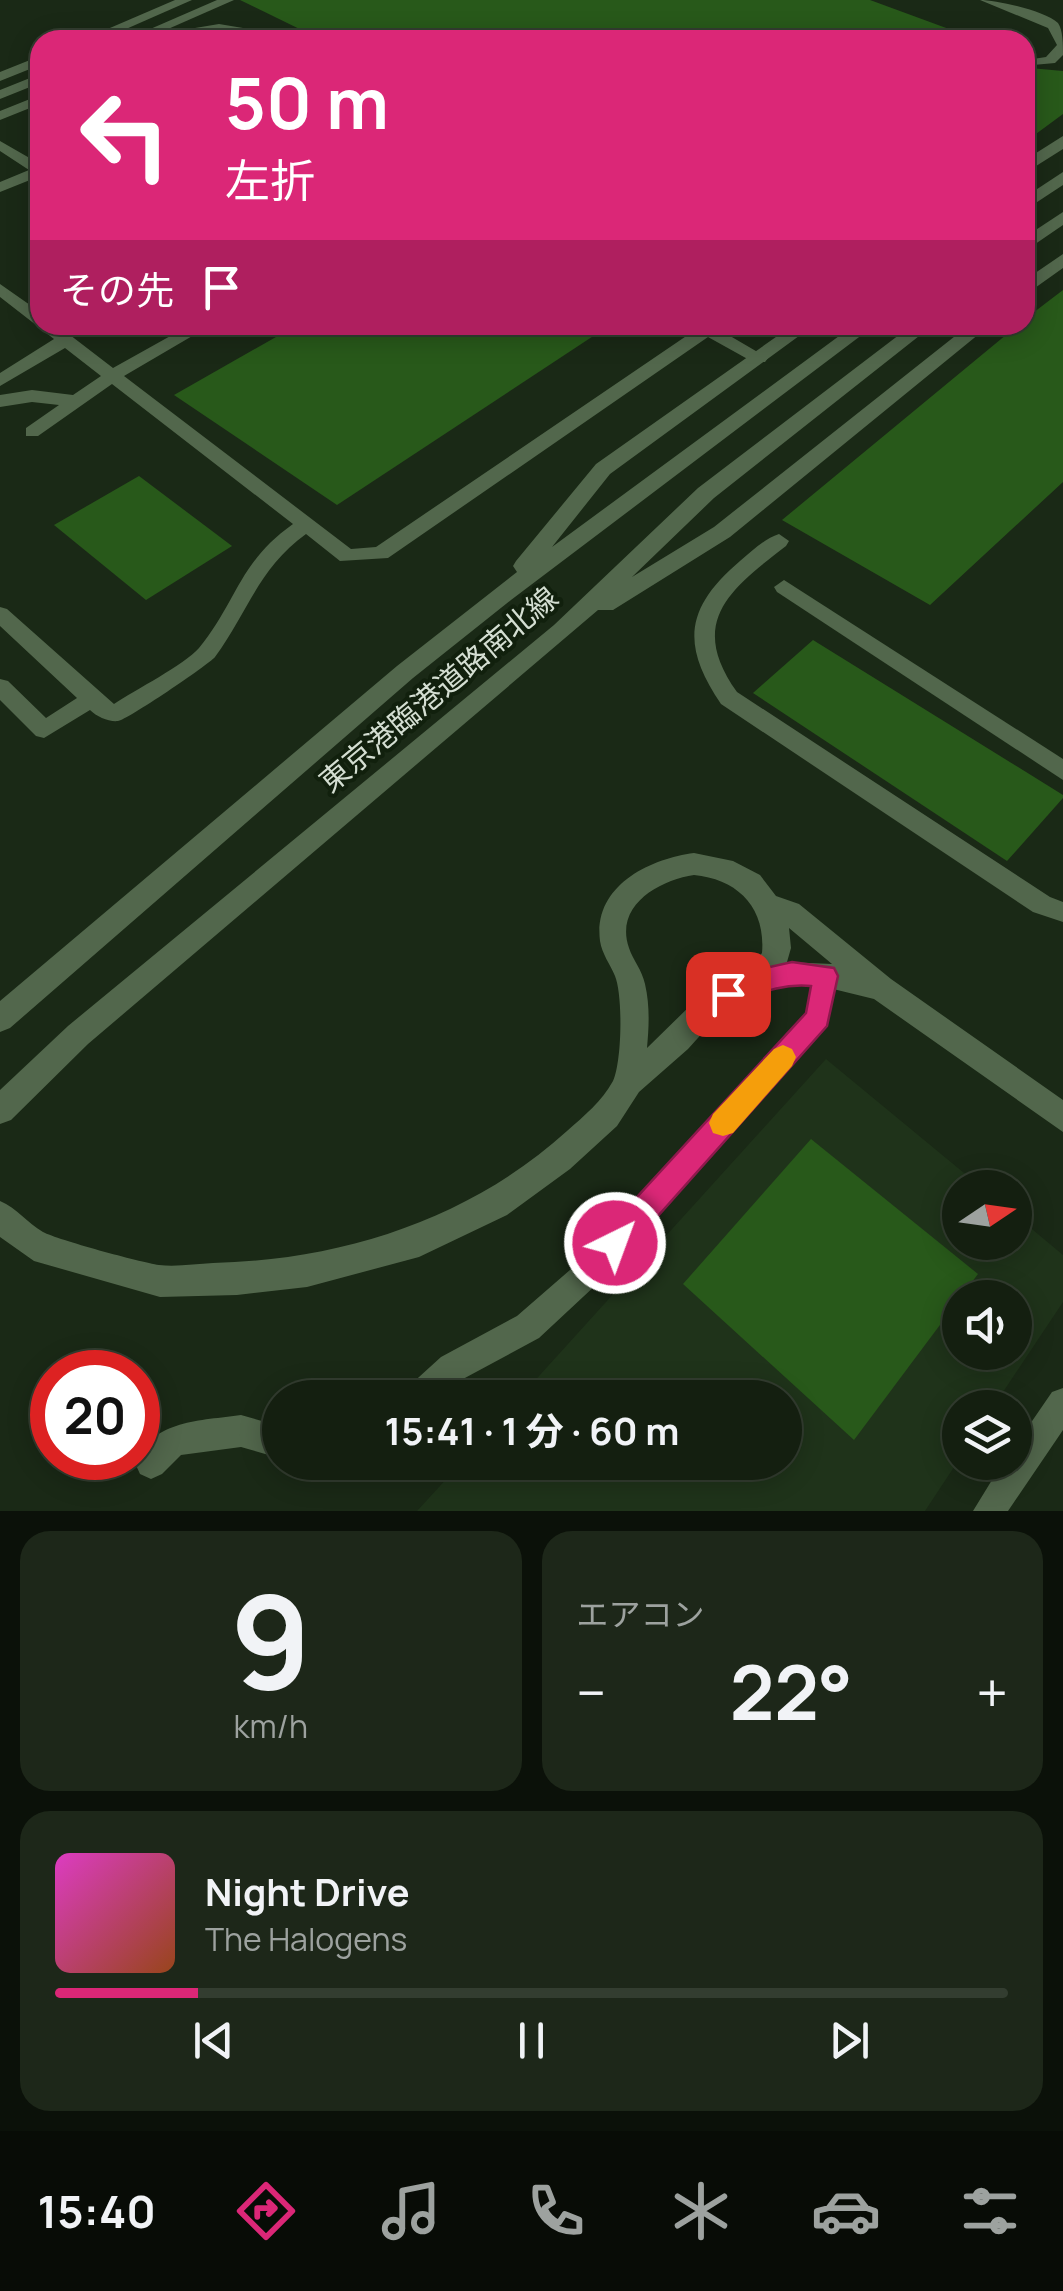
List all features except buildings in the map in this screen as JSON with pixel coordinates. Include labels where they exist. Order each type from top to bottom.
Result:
[{"type":"street","points":[[1035,161],[1063,141]]},
{"type":"street","points":[[1035,198],[1063,177]]},
{"type":"street","points":[[1035,238],[1063,217]]},
{"type":"street","points":[[1035,282],[1063,259]]},
{"type":"street","points":[[502,594],[603,468],[791,335]]},
{"type":"street","name":"東京港臨港道路南北線","points":[[0,1020],[404,672],[502,594],[852,335]]},
{"type":"street","name":"東京港臨港道路南北線","points":[[0,1110],[78,1036],[562,631],[706,493],[911,335]]},
{"type":"street","points":[[562,631],[722,532],[968,335]]},
{"type":"street","points":[[629,1082],[634,1026],[631,980],[615,947],[614,919],[630,890],[650,873],[702,862],[733,871],[769,906],[789,912],[881,988],[1063,1118]]},
{"type":"street","points":[[756,981],[776,957],[776,931],[769,906]]},
{"type":"street","points":[[0,1216],[34,1245],[160,1280],[237,1279],[307,1271],[419,1240],[496,1204],[560,1159],[606,1116],[629,1082],[678,1040],[705,1010],[756,981],[792,973],[881,988]]},
{"type":"lane","points":[[113,30],[186,0]]},
{"type":"lane","points":[[155,30],[228,0]]},
{"type":"lane","points":[[986,0],[1053,25],[1063,45],[1050,60],[1038,62]]},
{"type":"lane","points":[[174,22],[190,30]]},
{"type":"lane","points":[[201,30],[220,25],[242,30]]},
{"type":"lane","points":[[0,76],[30,64]]},
{"type":"lane","points":[[0,95],[30,82]]},
{"type":"lane","points":[[0,116],[30,103]]},
{"type":"lane","points":[[0,145],[30,164]]},
{"type":"lane","points":[[0,187],[30,174]]},
{"type":"lane","points":[[0,289],[30,312]]},
{"type":"lane","points":[[59,335],[347,556],[381,553],[692,335]]},
{"type":"lane","points":[[32,432],[113,375],[184,335]]},
{"type":"lane","points":[[715,335],[759,358]]},
{"type":"lane","points":[[4,374],[65,340]]},
{"type":"lane","points":[[6,409],[76,401]]},
{"type":"lane","points":[[0,614],[104,710],[117,713],[205,656],[254,572],[277,545],[305,526]]},
{"type":"lane","points":[[779,541],[727,582],[708,609],[702,632],[709,675],[729,698],[1042,905],[1063,912]]},
{"type":"lane","points":[[784,587],[1063,771]]},
{"type":"lane","points":[[0,687],[44,730],[91,699]]},
{"type":"lane","points":[[439,1380],[452,1368],[528,1327],[588,1272],[818,1018],[825,976]]},
{"type":"lane","points":[[988,1511],[1063,1403]]},
{"type":"lane","points":[[160,1454],[173,1440],[240,1431],[262,1437]]},
{"type":"shaded area","points":[[826,1059],[960,1170],[942,1170],[942,1260],[1032,1260],[1032,1229],[1063,1255],[1063,1302],[1032,1348],[1032,1280],[942,1280],[942,1370],[1018,1370],[1004,1390],[942,1390],[942,1480],[945,1480],[925,1511],[417,1511],[445,1480],[802,1480],[802,1380],[535,1380]]},
{"type":"slow traffic","points":[[723,1123],[783,1057]]},
{"type":"route","points":[[615,1243],[818,1018],[825,976],[792,973],[756,981],[728,994]]}]
